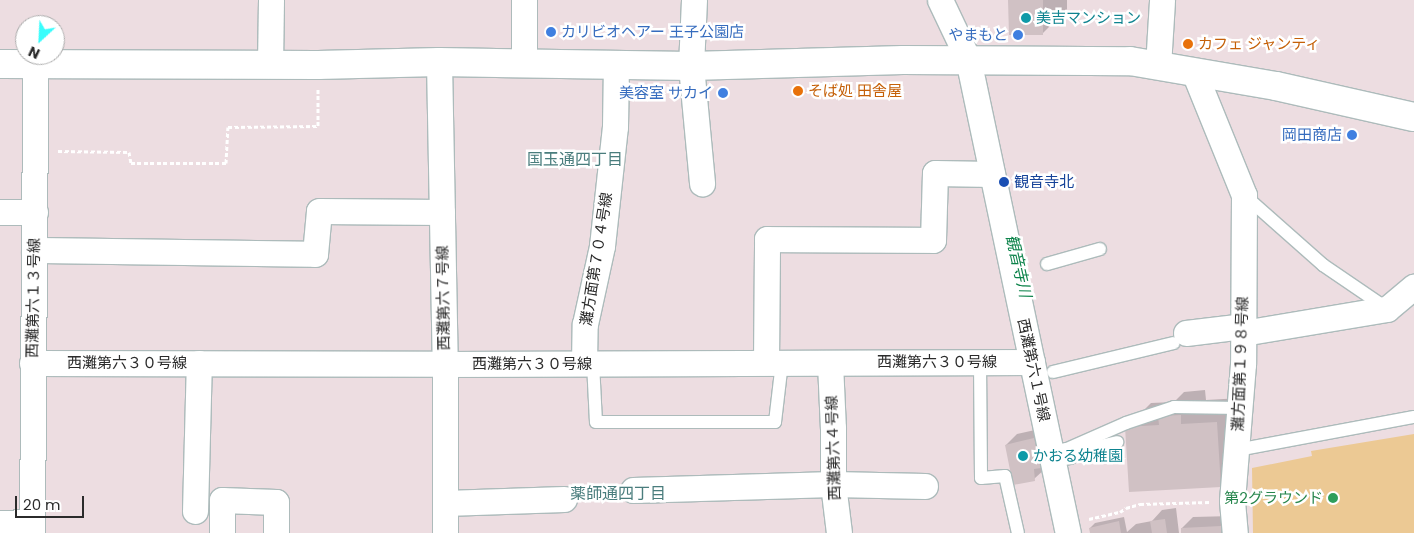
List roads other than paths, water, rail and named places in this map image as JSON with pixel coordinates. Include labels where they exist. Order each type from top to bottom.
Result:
[{"type":"street","points":[[270,64],[271,0]]},
{"type":"street","points":[[524,0],[524,64]]},
{"type":"street","points":[[694,0],[691,66],[702,183]]},
{"type":"street","name":"西灘第六１号線","points":[[940,0],[968,60],[992,174],[1042,367],[1074,527]]},
{"type":"street","points":[[1158,66],[1162,0]]},
{"type":"street","points":[[65,64],[318,65],[439,62],[691,66],[968,60],[1130,61],[1276,86],[1414,117]]},
{"type":"street","name":"西灘第六７号線","points":[[439,62],[445,364],[445,533]]},
{"type":"street","points":[[0,64],[15,64]]},
{"type":"street","name":"西灘第六１３号線","points":[[32,527],[35,65]]},
{"type":"street","name":"灘方面第７０４号線","points":[[589,363],[585,324],[602,246],[615,127],[616,66]]},
{"type":"street","points":[[1194,72],[1244,194]]},
{"type":"street","points":[[774,362],[767,239],[933,240],[935,173],[992,174]]},
{"type":"street","name":"灘方面第１９８号線","points":[[1235,533],[1232,501],[1240,408],[1243,329],[1244,194]]},
{"type":"street","points":[[34,250],[315,254],[319,211],[442,212]]},
{"type":"street","points":[[0,212],[35,212]]},
{"type":"street","points":[[1180,338],[1387,309],[1414,286]]},
{"type":"street","name":"西灘第六３０号線","points":[[32,363],[980,362],[1042,367]]},
{"type":"street","points":[[195,511],[199,363]]},
{"type":"street","name":"西灘第六４号線","points":[[830,363],[833,484],[839,533]]},
{"type":"street","points":[[633,490],[833,484],[925,486]]},
{"type":"street","points":[[445,503],[564,499]]},
{"type":"street","points":[[222,533],[222,500],[276,502],[276,533]]},
{"type":"street","points":[[0,523],[32,527]]},
{"type":"lane","points":[[1244,194],[1323,265],[1387,309]]},
{"type":"lane","points":[[1046,264],[1100,248]]},
{"type":"lane","points":[[1042,367],[1180,338]]},
{"type":"lane","points":[[589,363],[596,422],[775,422],[774,362]]},
{"type":"lane","points":[[980,362],[981,478],[1005,476],[1018,533]]},
{"type":"lane","points":[[1059,454],[1126,423],[1174,407],[1240,408]]},
{"type":"lane","points":[[1237,450],[1414,417]]},
{"type":"lane","points":[[1059,454],[1117,442]]},
{"type":"place","name":"美吉マンション","points":[[1026,18]]},
{"type":"place","name":"カリビオヘアー 王子公園店","points":[[551,32]]},
{"type":"place","name":"やまもと","points":[[1018,35]]},
{"type":"place","name":"カフェ ジャンティ","points":[[1188,44]]},
{"type":"place","name":"そば処 田舎屋","points":[[798,91]]},
{"type":"place","name":"美容室 サカイ","points":[[723,93]]},
{"type":"place","name":"岡田商店","points":[[1352,135]]},
{"type":"place","name":"観音寺北","points":[[1004,182]]},
{"type":"place","name":"かおる幼稚園","points":[[1023,456]]},
{"type":"place","name":"第2グラウンド","points":[[1333,498]]},
{"type":"district","name":"国玉通四丁目","points":[[575,160]]},
{"type":"district","name":"薬師通四丁目","points":[[618,494]]},
{"type":"water label","name":"観音寺川","points":[[1018,266]]}]
